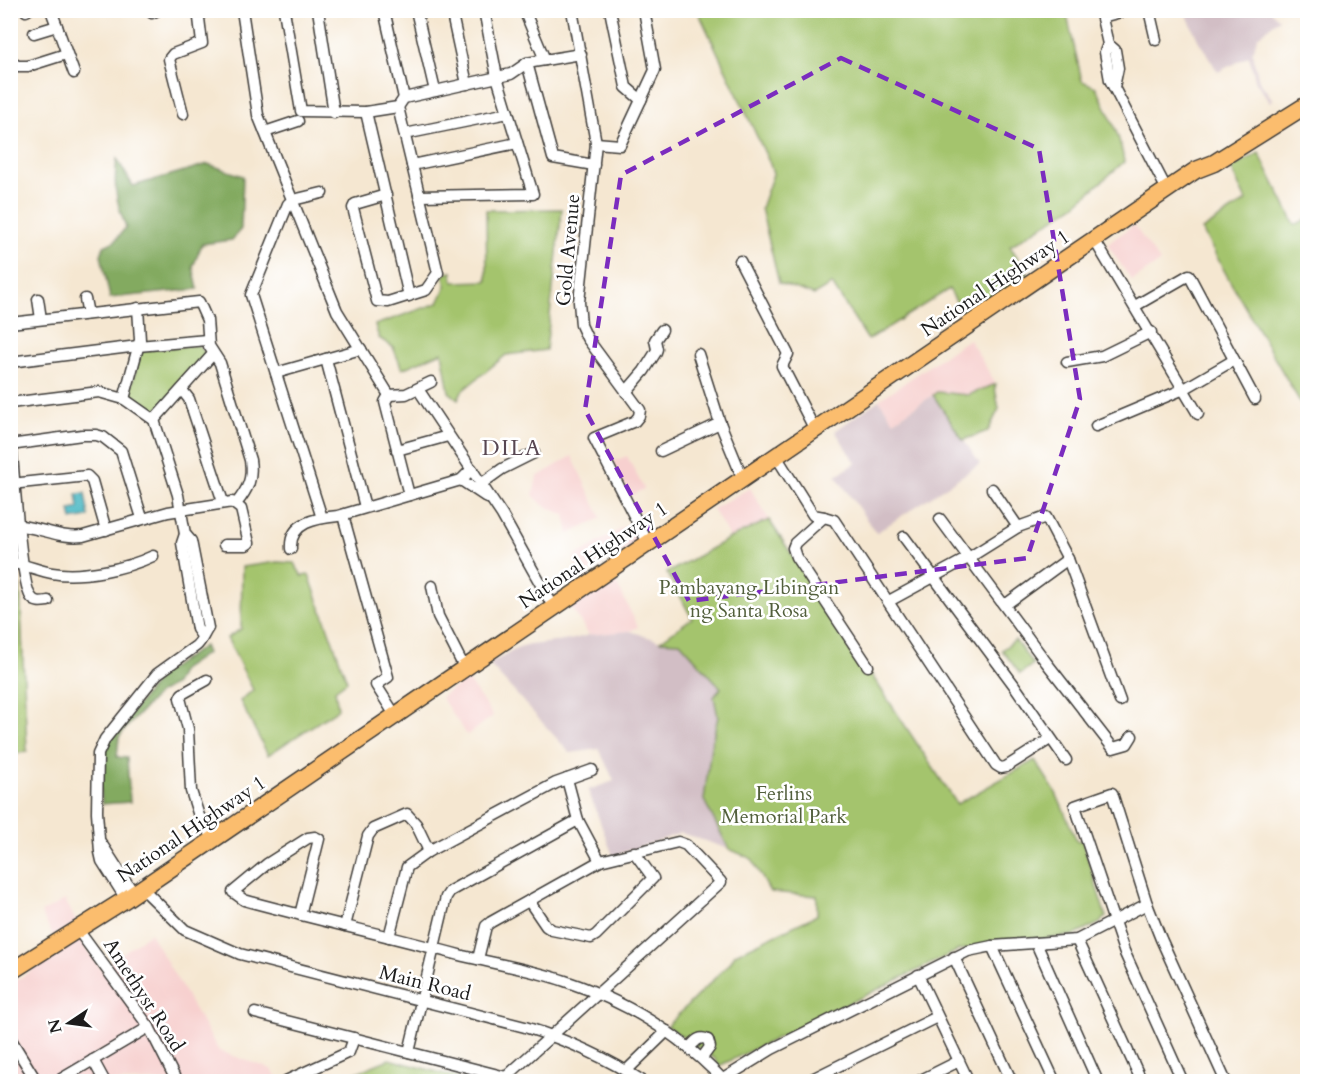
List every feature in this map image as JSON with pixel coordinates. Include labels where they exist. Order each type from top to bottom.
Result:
[{"type":"highway","name":"National Highway 1","points":[[1196,170],[1209,155],[1308,92]]},
{"type":"highway","name":"National Highway 1","points":[[10,972],[78,930],[214,839],[464,667],[1095,241],[1196,170],[1214,163],[1308,104]]},
{"type":"street","points":[[51,10],[74,73]]},
{"type":"street","points":[[183,114],[169,59],[173,54],[202,43],[198,10]]},
{"type":"street","points":[[242,10],[258,115],[337,311],[389,395]]},
{"type":"street","points":[[284,10],[301,111],[366,112],[435,91],[511,74],[527,63],[581,54]]},
{"type":"street","points":[[318,10],[334,113]]},
{"type":"street","points":[[384,10],[405,134],[438,273],[426,290],[388,302],[377,301],[353,205],[386,195]]},
{"type":"street","points":[[416,10],[435,91]]},
{"type":"street","points":[[451,10],[467,84]]},
{"type":"street","points":[[419,196],[533,194],[497,77],[484,10]]},
{"type":"street","points":[[524,10],[544,60]]},
{"type":"street","name":"Gold Avenue","points":[[572,10],[596,143],[579,313],[581,325],[587,338],[640,410],[635,421],[594,438],[648,543]]},
{"type":"street","points":[[609,10],[626,87],[641,100]]},
{"type":"street","points":[[596,143],[620,145],[656,70],[644,10]]},
{"type":"street","points":[[1128,10],[1101,14],[1108,44],[1105,52],[1110,80],[1167,190]]},
{"type":"street","points":[[1149,10],[1156,40]]},
{"type":"street","points":[[34,33],[57,26]]},
{"type":"street","points":[[10,60],[17,66],[28,66],[66,54]]},
{"type":"street","points":[[527,63],[554,158],[594,165]]},
{"type":"street","points":[[366,112],[409,296]]},
{"type":"street","points":[[405,134],[508,113]]},
{"type":"street","points":[[265,132],[298,121]]},
{"type":"street","points":[[412,165],[517,143]]},
{"type":"street","points":[[322,193],[293,200],[288,204],[251,295],[322,518]]},
{"type":"street","points":[[1095,241],[1198,414]]},
{"type":"street","points":[[740,261],[788,354],[782,366],[815,430]]},
{"type":"street","points":[[1135,306],[1189,274],[1255,399]]},
{"type":"street","points":[[38,299],[41,319]]},
{"type":"street","points":[[85,299],[88,314]]},
{"type":"street","points":[[10,323],[199,302],[207,320],[207,340],[220,363],[246,444],[252,473],[248,489],[236,504]]},
{"type":"street","points":[[124,399],[140,336],[138,308]]},
{"type":"street","points":[[626,392],[650,362],[657,349],[655,340],[662,330]]},
{"type":"street","points":[[1066,362],[1102,356],[1151,332]]},
{"type":"street","points":[[10,362],[207,340]]},
{"type":"street","points":[[276,373],[361,349]]},
{"type":"street","points":[[154,420],[213,354]]},
{"type":"street","points":[[698,354],[720,423],[743,479]]},
{"type":"street","points":[[326,359],[365,507]]},
{"type":"street","points":[[1096,426],[1184,389],[1234,360]]},
{"type":"street","points":[[389,395],[406,394],[431,382]]},
{"type":"street","points":[[418,389],[494,502],[554,608]]},
{"type":"street","points":[[182,390],[189,399],[223,502]]},
{"type":"street","points":[[10,403],[99,392],[124,399],[154,420],[181,509]]},
{"type":"street","points":[[389,395],[385,402],[409,495]]},
{"type":"street","points":[[661,451],[720,423]]},
{"type":"street","points":[[11,445],[82,435],[103,437],[121,452],[142,518]]},
{"type":"street","points":[[397,450],[448,436]]},
{"type":"street","points":[[10,440],[15,525],[29,595],[40,602],[48,600]]},
{"type":"street","points":[[482,484],[502,469],[534,453]]},
{"type":"street","points":[[776,456],[813,515],[834,520],[996,765],[1000,768],[1006,767],[1050,739]]},
{"type":"street","points":[[291,549],[291,540],[298,527],[322,518],[338,516],[461,480],[472,469]]},
{"type":"street","points":[[13,484],[87,476],[94,488],[106,530]]},
{"type":"street","points":[[461,480],[494,502]]},
{"type":"street","points":[[992,489],[1018,527]]},
{"type":"street","points":[[15,525],[73,537],[181,509],[223,502],[236,504],[241,509],[249,543],[246,546],[224,545]]},
{"type":"street","name":"Main Road","points":[[181,509],[185,534],[182,543],[197,628],[202,641],[157,675],[101,746],[96,768],[100,843],[137,891],[188,923],[193,932],[240,954],[552,1035],[596,1054],[641,1081]]},
{"type":"street","points":[[824,517],[795,543],[793,548],[796,557],[868,666]]},
{"type":"street","points":[[889,601],[1018,527],[1046,517],[1068,559],[1120,701]]},
{"type":"street","points":[[344,519],[388,677],[376,685],[394,715]]},
{"type":"street","points":[[940,519],[1113,748],[1127,744],[1132,736]]},
{"type":"street","points":[[904,537],[1014,685],[1066,760]]},
{"type":"street","points":[[10,563],[33,570],[66,575],[100,571],[144,561],[153,556]]},
{"type":"street","points":[[1005,605],[1068,559]]},
{"type":"street","points":[[432,585],[438,616],[464,667]]},
{"type":"street","points":[[207,680],[182,694],[181,704],[189,729],[191,791],[199,816],[214,839]]},
{"type":"street","points":[[389,937],[407,867],[429,851],[556,783],[592,770]]},
{"type":"street","points":[[567,779],[578,820],[600,861]]},
{"type":"street","points":[[1183,1082],[1124,951],[1075,806],[1112,793],[1147,904],[1226,1082]]},
{"type":"street","points":[[345,926],[368,836],[373,830],[407,814],[416,824],[429,851]]},
{"type":"street","points":[[410,1052],[446,897],[450,891],[578,820]]},
{"type":"street","points":[[300,915],[319,839],[315,837],[308,838],[267,864],[233,892],[244,900],[300,915],[536,973],[567,982],[639,1014],[667,1031],[702,1058],[724,1080],[772,1049],[968,951],[992,946],[1077,940],[1147,904]]},
{"type":"street","points":[[255,1013],[506,1077],[720,882],[686,845],[678,842],[600,861],[486,926],[478,959]]},
{"type":"street","points":[[529,901],[546,926],[552,930],[591,938],[653,879],[634,852]]},
{"type":"street","name":"Amethyst Road","points":[[78,930],[149,1028],[177,1082]]},
{"type":"street","points":[[1077,940],[1142,1082]]},
{"type":"street","points":[[1036,944],[1098,1082]]},
{"type":"street","points":[[992,946],[1055,1082]]},
{"type":"street","points":[[954,957],[1012,1082]]},
{"type":"street","points":[[918,975],[969,1082]]},
{"type":"street","points":[[806,1082],[937,1017]]},
{"type":"street","points":[[56,1082],[149,1028]]},
{"type":"street","points":[[626,1071],[667,1031]]},
{"type":"street","points":[[10,1038],[37,1082]]},
{"type":"street","points":[[286,1081],[349,1052],[354,1038]]},
{"type":"street","points":[[689,1048],[698,1038],[708,1040],[710,1047],[702,1058]]},
{"type":"street","points":[[93,1060],[105,1082]]},
{"type":"street","points":[[917,1082],[959,1061]]},
{"type":"highlighted area","points":[[841,58],[1039,149],[1080,399],[1027,558],[689,601],[585,410],[621,175]]},
{"type":"shaded area","points":[[1185,11],[1271,11],[1279,19],[1258,36],[1252,53],[1259,81],[1273,100],[1270,102],[1256,82],[1249,56],[1218,72],[1198,40]]},
{"type":"shaded area","points":[[1134,225],[1160,262],[1132,281],[1107,244]]},
{"type":"shaded area","points":[[969,339],[996,384],[968,395],[937,392],[894,421],[879,400]]},
{"type":"shaded area","points":[[933,395],[980,464],[876,533],[836,476],[856,463],[835,431],[879,400],[894,421]]},
{"type":"shaded area","points":[[572,456],[601,518],[569,534],[565,515],[543,505],[533,495],[537,477]]},
{"type":"shaded area","points":[[627,456],[644,489],[630,496],[612,462]]},
{"type":"shaded area","points":[[750,488],[769,520],[730,538],[713,509]]},
{"type":"shaded area","points":[[634,521],[643,539],[579,578],[574,557]]},
{"type":"shaded area","points":[[615,580],[638,627],[630,631],[589,635],[571,607]]},
{"type":"shaded area","points":[[630,631],[660,641],[680,642],[721,688],[714,697],[718,717],[711,746],[704,800],[729,849],[681,833],[613,856],[588,790],[614,781],[599,749],[570,753],[489,664],[522,646]]},
{"type":"shaded area","points":[[467,679],[493,716],[467,735],[441,697]]},
{"type":"shaded area","points":[[65,900],[77,923],[53,936],[41,913]]},
{"type":"shaded area","points":[[150,933],[219,1051],[271,1069],[280,1081],[11,1082],[11,984],[80,939],[101,969]]},
{"type":"green space","points":[[698,11],[1066,11],[1082,81],[1096,87],[1117,133],[1124,162],[1075,205],[1010,246],[1030,277],[966,319],[949,289],[868,340],[832,284],[814,295],[779,283],[761,208],[773,174]]},
{"type":"green space","points":[[1259,153],[1295,225],[1307,219],[1307,414],[1202,230],[1246,201],[1231,168]]},
{"type":"green space","points":[[117,159],[133,186],[208,164],[243,176],[241,229],[232,240],[202,244],[193,267],[198,289],[110,298],[101,255],[104,246],[115,241],[126,227],[116,194]]},
{"type":"green space","points":[[562,209],[546,350],[506,355],[462,391],[458,399],[449,392],[442,352],[402,369],[393,347],[379,338],[375,325],[438,303],[446,286],[443,274],[452,272],[453,282],[487,281],[486,210]]},
{"type":"green space","points":[[198,345],[206,354],[204,360],[156,411],[150,411],[137,402],[130,392],[140,353],[144,350]]},
{"type":"green space","points":[[996,384],[999,409],[988,431],[963,440],[933,395],[937,392],[968,395]]},
{"type":"green space","points":[[769,520],[957,804],[1035,760],[1056,793],[1077,841],[1082,840],[1106,917],[1100,923],[1075,935],[959,950],[719,1066],[715,1059],[667,1026],[730,963],[735,954],[817,915],[817,896],[770,892],[752,859],[729,849],[704,800],[711,746],[718,717],[714,697],[721,688],[680,642],[660,641],[692,618],[667,573],[730,538]]},
{"type":"green space","points":[[277,562],[294,563],[302,576],[309,575],[347,681],[335,690],[338,708],[334,712],[268,755],[240,701],[253,690],[227,638],[241,629],[242,567]]},
{"type":"green space","points":[[11,584],[20,585],[27,751],[11,755]]},
{"type":"green space","points":[[1015,640],[1033,664],[1020,674],[1002,650]]},
{"type":"green space","points":[[204,646],[207,653],[182,670],[175,684],[158,694],[119,737],[117,757],[127,758],[130,802],[102,804],[99,773],[104,747],[161,675]]},
{"type":"green space","points":[[389,1059],[471,1081],[336,1081]]},
{"type":"water","points":[[85,493],[89,517],[72,520],[70,510],[79,508],[77,494]]},
{"type":"district","name":"DILA","points":[[512,448]]},
{"type":"park label","name":"Pambayang Libingan ng Santa Rosa","points":[[749,598]]},
{"type":"park label","name":"Ferlins Memorial Park","points":[[784,804]]}]
